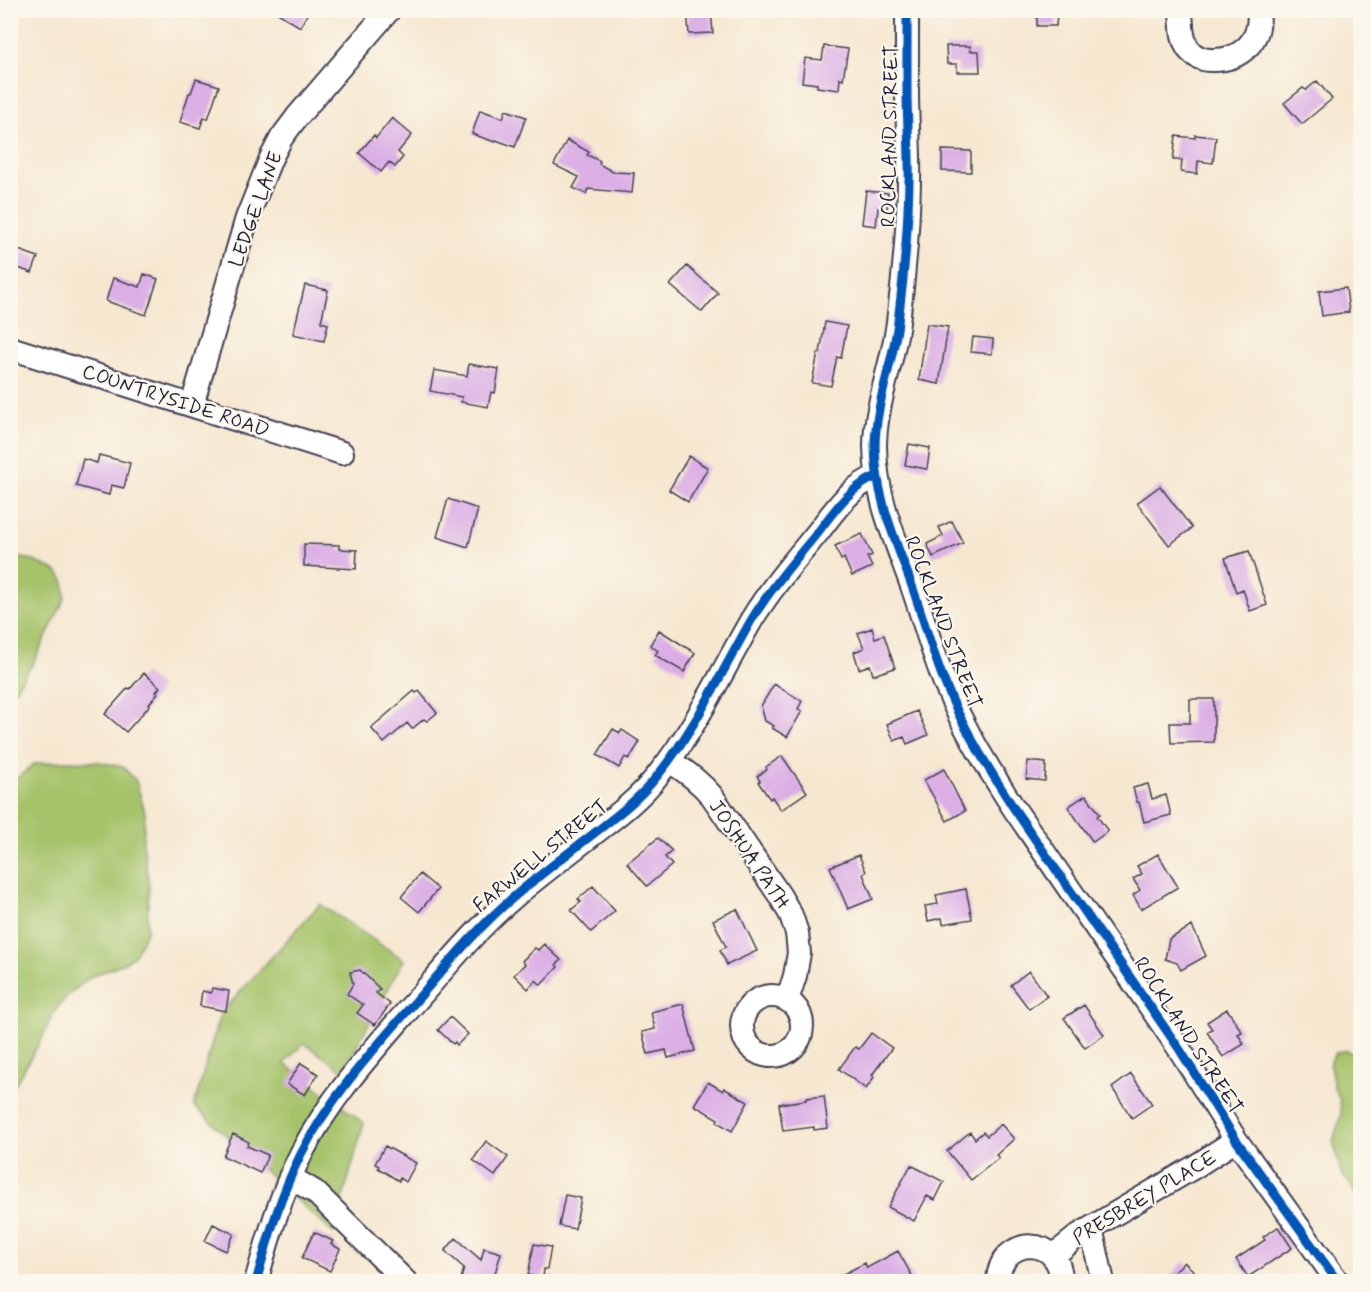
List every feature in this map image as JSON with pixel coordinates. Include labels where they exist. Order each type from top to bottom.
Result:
[{"type":"street","name":"LEDGE LANE","points":[[192,405],[247,218],[271,158],[282,137],[297,117],[389,10]]},
{"type":"street","name":"ROCKLAND STREET","points":[[908,10],[909,183],[898,324],[876,424],[875,447],[877,476],[888,524],[912,585],[944,680],[958,713],[992,773],[1179,1050],[1236,1140],[1338,1281]]},
{"type":"street","points":[[1181,10],[1183,37],[1188,48],[1195,56],[1216,61],[1239,55],[1248,47],[1254,39],[1258,10]]},
{"type":"street","name":"COUNTRYSIDE ROAD","points":[[10,348],[342,453]]},
{"type":"street","name":"FARWELL STREET","points":[[256,1281],[268,1238],[290,1177],[314,1131],[350,1079],[459,951],[496,912],[643,793],[669,761],[699,714],[754,617],[784,573],[848,495],[866,481],[877,476]]},
{"type":"street","name":"JOSHUA PATH","points":[[669,761],[685,770],[712,796],[791,915],[797,933],[799,953],[795,976],[787,1000]]},
{"type":"street","name":"PRESBREY PLACE","points":[[1053,1256],[1078,1235],[1236,1140]]},
{"type":"street","points":[[290,1177],[315,1192],[406,1281]]},
{"type":"street","points":[[1091,1228],[1103,1281]]},
{"type":"street","name":"PRESBREY PLACE","points":[[998,1281],[998,1272],[1006,1257],[1020,1247],[1029,1246],[1045,1249],[1053,1256],[1061,1270],[1061,1281]]},
{"type":"green space","points":[[11,557],[29,559],[55,570],[64,580],[65,598],[34,662],[11,695]]},
{"type":"green space","points":[[65,761],[99,762],[123,767],[136,781],[145,813],[143,843],[149,886],[147,930],[136,953],[124,963],[90,977],[67,996],[52,1015],[43,1037],[11,1091],[11,783],[34,764]]},
{"type":"green space","points":[[320,904],[404,960],[343,1071],[304,1043],[284,1063],[364,1123],[333,1233],[194,1106],[220,1014]]},
{"type":"green space","points":[[1346,1050],[1360,1059],[1360,1206],[1351,1185],[1341,1173],[1333,1141],[1341,1115],[1340,1100],[1334,1088],[1330,1063],[1335,1053]]},
{"type":"building","points":[[273,10],[310,10],[300,27]]},
{"type":"building","points":[[687,10],[711,10],[713,33],[689,34]]},
{"type":"building","points":[[1037,13],[1057,13],[1056,26],[1037,26]]},
{"type":"building","points":[[824,46],[848,49],[839,90],[802,82],[805,58],[822,60]]},
{"type":"building","points":[[946,46],[970,46],[970,51],[979,51],[980,72],[957,72],[957,64],[947,64]]},
{"type":"building","points":[[196,79],[219,86],[208,119],[204,117],[200,128],[180,122]]},
{"type":"building","points":[[1317,81],[1332,99],[1302,124],[1284,103],[1303,88],[1306,90]]},
{"type":"building","points":[[480,110],[503,118],[506,110],[526,117],[515,147],[472,134]]},
{"type":"building","points":[[392,118],[412,135],[398,152],[403,157],[395,167],[389,162],[381,172],[359,153],[374,135],[376,138]]},
{"type":"building","points":[[1195,135],[1216,137],[1213,163],[1198,161],[1197,174],[1181,172],[1182,160],[1173,160],[1176,136],[1195,138]]},
{"type":"building","points":[[567,140],[589,152],[587,155],[600,161],[599,164],[613,172],[634,173],[632,193],[588,189],[586,194],[573,188],[579,177],[554,165]]},
{"type":"building","points":[[942,150],[971,151],[971,172],[942,171]]},
{"type":"building","points":[[866,191],[888,193],[887,209],[878,208],[876,226],[862,224]]},
{"type":"building","points":[[10,247],[38,257],[32,273],[10,265]]},
{"type":"building","points":[[687,266],[718,293],[702,312],[670,285]]},
{"type":"building","points":[[144,274],[158,279],[146,315],[106,301],[113,278],[140,287]]},
{"type":"building","points":[[305,285],[328,290],[321,322],[328,324],[324,341],[293,334]]},
{"type":"building","points":[[1346,288],[1349,312],[1322,316],[1319,291]]},
{"type":"building","points":[[825,322],[847,326],[841,358],[837,357],[831,386],[812,383]]},
{"type":"building","points":[[927,324],[948,327],[939,384],[919,380]]},
{"type":"building","points":[[973,337],[993,339],[992,354],[971,352]]},
{"type":"building","points":[[469,364],[499,369],[495,393],[491,392],[488,407],[461,402],[462,397],[430,391],[434,370],[467,376]]},
{"type":"building","points":[[909,444],[930,448],[927,469],[905,465]]},
{"type":"building","points":[[99,455],[130,463],[124,488],[111,485],[109,495],[76,486],[83,459],[97,463]]},
{"type":"building","points":[[689,456],[708,468],[688,502],[669,490]]},
{"type":"building","points":[[1160,486],[1192,528],[1169,545],[1137,503]]},
{"type":"building","points":[[448,499],[478,509],[468,547],[437,537]]},
{"type":"building","points":[[952,521],[963,543],[933,557],[927,544],[943,536],[939,527]]},
{"type":"building","points":[[862,534],[872,555],[867,557],[872,567],[852,576],[844,558],[841,560],[835,546]]},
{"type":"building","points":[[304,544],[339,545],[339,549],[357,550],[356,569],[304,566]]},
{"type":"building","points":[[1249,551],[1267,605],[1250,611],[1243,589],[1236,592],[1225,558]]},
{"type":"building","points":[[872,628],[875,638],[884,635],[895,668],[873,675],[870,665],[859,669],[854,652],[864,648],[858,633]]},
{"type":"building","points":[[659,630],[695,653],[684,672],[655,655],[658,651],[650,645]]},
{"type":"building","points":[[144,673],[160,687],[150,705],[126,732],[105,714]]},
{"type":"building","points":[[774,684],[802,701],[798,709],[802,711],[787,737],[765,721],[761,706]]},
{"type":"building","points":[[414,691],[416,693],[419,691],[437,713],[427,721],[424,719],[412,729],[407,723],[384,743],[371,728]]},
{"type":"building","points":[[1190,699],[1214,699],[1214,742],[1171,743],[1170,723],[1190,723]]},
{"type":"building","points":[[917,711],[928,735],[907,744],[904,737],[894,741],[887,724]]},
{"type":"building","points":[[613,729],[620,733],[622,730],[640,742],[629,759],[625,757],[619,768],[597,755]]},
{"type":"building","points":[[782,756],[807,792],[781,810],[758,782],[760,781],[757,776]]},
{"type":"building","points":[[1028,761],[1046,763],[1045,781],[1026,779]]},
{"type":"building","points":[[944,769],[965,811],[947,821],[924,780]]},
{"type":"building","points":[[1148,784],[1152,799],[1166,795],[1171,815],[1144,822],[1133,788]]},
{"type":"building","points":[[1086,795],[1100,814],[1097,816],[1108,831],[1093,842],[1068,807]]},
{"type":"building","points":[[658,838],[672,851],[665,857],[672,865],[647,886],[627,863]]},
{"type":"building","points":[[1158,854],[1178,887],[1141,909],[1133,895],[1140,890],[1133,879],[1142,874],[1137,866]]},
{"type":"building","points":[[859,855],[866,872],[863,874],[873,899],[848,909],[830,867]]},
{"type":"building","points":[[420,874],[438,889],[419,912],[401,897]]},
{"type":"building","points":[[593,886],[615,911],[591,932],[571,910],[581,902],[578,899]]},
{"type":"building","points":[[966,889],[972,919],[943,924],[942,918],[928,921],[925,906],[938,904],[936,895]]},
{"type":"building","points":[[737,909],[757,951],[727,965],[720,950],[726,947],[713,920]]},
{"type":"building","points":[[1192,926],[1206,956],[1181,970],[1177,963],[1165,959],[1169,939]]},
{"type":"building","points":[[544,944],[561,960],[556,965],[558,967],[541,985],[536,980],[528,989],[514,975],[525,964],[522,961],[535,948],[538,950]]},
{"type":"building","points":[[360,970],[380,989],[376,993],[390,1004],[375,1025],[357,1013],[363,1005],[347,994],[353,984],[350,972]]},
{"type":"building","points":[[1029,971],[1047,996],[1029,1009],[1011,985]]},
{"type":"building","points":[[212,988],[229,991],[226,1011],[200,1006],[202,991],[211,993]]},
{"type":"building","points":[[683,1004],[695,1051],[668,1058],[666,1050],[648,1054],[642,1032],[655,1029],[651,1012]]},
{"type":"building","points":[[1084,1005],[1104,1035],[1085,1048],[1064,1018]]},
{"type":"building","points":[[1227,1009],[1242,1032],[1238,1034],[1244,1044],[1223,1057],[1207,1032],[1212,1029],[1207,1022]]},
{"type":"building","points":[[450,1017],[468,1034],[457,1045],[438,1030]]},
{"type":"building","points":[[871,1033],[892,1048],[872,1075],[874,1077],[866,1089],[839,1069],[855,1047],[859,1049]]},
{"type":"building","points":[[301,1063],[318,1074],[305,1095],[287,1084]]},
{"type":"building","points":[[1131,1074],[1152,1104],[1132,1118],[1112,1088]]},
{"type":"building","points":[[708,1082],[748,1102],[732,1131],[717,1122],[718,1119],[694,1105]]},
{"type":"building","points":[[824,1096],[828,1128],[814,1130],[814,1127],[783,1131],[779,1104]]},
{"type":"building","points":[[1001,1124],[1014,1139],[996,1155],[999,1158],[971,1180],[947,1151],[970,1132],[975,1139],[983,1132],[987,1136]]},
{"type":"building","points":[[233,1134],[249,1142],[247,1146],[268,1155],[260,1173],[223,1156]]},
{"type":"building","points":[[486,1141],[508,1157],[495,1176],[473,1160]]},
{"type":"building","points":[[385,1146],[416,1163],[406,1182],[400,1178],[399,1181],[375,1164]]},
{"type":"building","points":[[911,1165],[944,1182],[935,1200],[927,1196],[914,1221],[888,1207]]},
{"type":"building","points":[[565,1195],[581,1198],[575,1229],[559,1226]]},
{"type":"building","points":[[213,1224],[234,1234],[226,1251],[205,1241]]},
{"type":"building","points":[[1278,1227],[1292,1248],[1248,1277],[1236,1259],[1265,1240],[1263,1237]]},
{"type":"building","points":[[314,1232],[333,1241],[331,1244],[340,1249],[330,1271],[302,1258]]},
{"type":"building","points":[[456,1238],[481,1260],[484,1248],[501,1253],[493,1280],[490,1278],[489,1281],[478,1278],[477,1281],[461,1279],[464,1268],[445,1251]]},
{"type":"building","points":[[534,1244],[551,1247],[543,1278],[528,1275]]},
{"type":"building","points":[[898,1251],[915,1281],[830,1281],[865,1263],[867,1268]]},
{"type":"building","points":[[1184,1262],[1205,1281],[1166,1281]]},
{"type":"cycle path","points":[[907,10],[909,171],[907,235],[898,322],[878,415],[875,447],[879,484],[893,535],[947,688],[986,764],[1180,1050],[1236,1140],[1338,1282]]},
{"type":"cycle path","points":[[256,1282],[276,1216],[294,1169],[313,1133],[339,1093],[384,1037],[502,907],[621,812],[651,783],[684,738],[752,619],[775,585],[844,500],[859,486],[877,476]]}]
